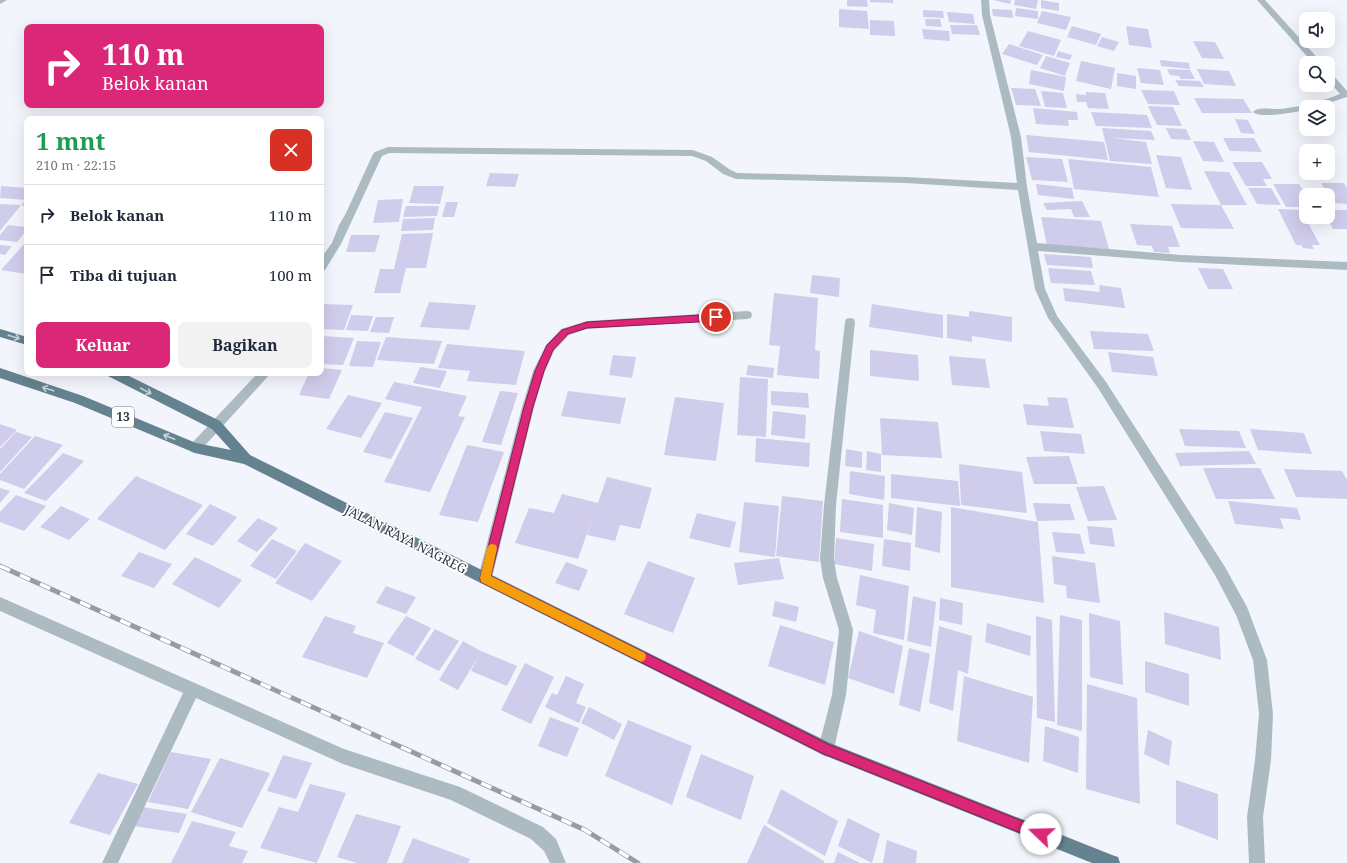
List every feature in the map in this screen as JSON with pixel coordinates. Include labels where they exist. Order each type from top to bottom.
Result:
[{"type":"highway","points":[[0,333],[24,340]]},
{"type":"highway","name":"JALAN RAYA NAGREG","points":[[0,372],[79,399],[195,448],[246,459],[826,749],[1112,863]]},
{"type":"highway","name":"JALAN RAYA NAGREG","points":[[118,376],[216,425],[246,459]]},
{"type":"street","points":[[985,0],[986,14],[1016,137],[1022,187],[1040,289],[1053,318],[1102,385],[1216,565],[1242,612],[1260,660],[1266,714],[1263,760],[1255,817],[1257,863]]},
{"type":"street","points":[[1261,0],[1312,56]]},
{"type":"street","points":[[1332,100],[1346,94],[1335,82]]},
{"type":"street","points":[[1257,112],[1284,111],[1299,108]]},
{"type":"street","points":[[324,262],[336,244],[378,154],[388,150],[693,153],[714,162],[722,170],[736,176],[906,180],[1022,187]]},
{"type":"street","points":[[1032,247],[1049,247],[1100,253],[1187,259],[1347,266]]},
{"type":"street","points":[[485,578],[528,407],[539,371],[550,348],[565,332],[587,325],[747,315]]},
{"type":"street","points":[[826,749],[839,694],[846,630],[830,578],[827,559],[830,505],[850,322]]},
{"type":"street","points":[[195,448],[262,376]]},
{"type":"street","points":[[0,604],[343,756],[454,792],[537,833],[550,845],[558,863]]},
{"type":"street","points":[[110,863],[192,690]]},
{"type":"building","points":[[847,0],[867,0],[868,7],[847,6]]},
{"type":"building","points":[[870,0],[893,0],[893,3],[870,2]]},
{"type":"building","points":[[993,0],[1011,0],[1010,4]]},
{"type":"building","points":[[1015,0],[1038,0],[1036,9],[1014,5]]},
{"type":"building","points":[[1041,0],[1059,3],[1059,11],[1041,8]]},
{"type":"building","points":[[1016,8],[1038,11],[1038,19],[1015,16]]},
{"type":"building","points":[[839,9],[867,11],[869,29],[839,27]]},
{"type":"building","points":[[992,9],[1012,10],[1013,18],[993,16]]},
{"type":"building","points":[[923,10],[943,11],[944,18],[923,17]]},
{"type":"building","points":[[1042,11],[1071,17],[1066,30],[1037,23]]},
{"type":"building","points":[[947,12],[973,14],[975,24],[949,22]]},
{"type":"building","points":[[925,19],[940,19],[942,27],[926,26]]},
{"type":"building","points":[[870,20],[894,21],[895,36],[870,35]]},
{"type":"building","points":[[950,25],[977,25],[980,35],[952,34]]},
{"type":"building","points":[[1072,26],[1101,34],[1096,45],[1067,37]]},
{"type":"building","points":[[1126,26],[1148,29],[1152,48],[1129,45]]},
{"type":"building","points":[[922,29],[949,31],[950,41],[924,39]]},
{"type":"building","points":[[1028,31],[1061,40],[1054,56],[1019,46]]},
{"type":"building","points":[[1102,37],[1119,42],[1114,51],[1097,46]]},
{"type":"building","points":[[1193,41],[1215,42],[1224,59],[1202,58]]},
{"type":"building","points":[[1009,44],[1043,55],[1037,65],[1002,54]]},
{"type":"building","points":[[1058,51],[1072,55],[1070,60],[1056,57]]},
{"type":"building","points":[[1046,56],[1070,63],[1065,76],[1040,68]]},
{"type":"building","points":[[1160,60],[1189,63],[1190,69],[1161,66]]},
{"type":"building","points":[[1081,61],[1115,68],[1111,89],[1076,81]]},
{"type":"building","points":[[1137,68],[1160,70],[1164,85],[1141,83]]},
{"type":"building","points":[[1167,69],[1190,70],[1195,79],[1181,79],[1179,76],[1170,75]]},
{"type":"building","points":[[1197,69],[1229,71],[1236,86],[1204,84]]},
{"type":"building","points":[[1031,70],[1066,77],[1064,91],[1029,84]]},
{"type":"building","points":[[1117,73],[1136,76],[1136,89],[1117,86]]},
{"type":"building","points":[[1175,80],[1200,81],[1204,87],[1179,86]]},
{"type":"building","points":[[1011,88],[1035,89],[1041,106],[1016,105]]},
{"type":"building","points":[[1141,90],[1174,91],[1180,105],[1148,104]]},
{"type":"building","points":[[1041,91],[1063,93],[1067,108],[1045,107]]},
{"type":"building","points":[[1086,92],[1105,93],[1109,109],[1088,108],[1086,102],[1077,102],[1076,94],[1086,95]]},
{"type":"building","points":[[1194,98],[1243,99],[1252,113],[1202,113]]},
{"type":"building","points":[[1148,106],[1173,107],[1182,126],[1157,125]]},
{"type":"building","points":[[1033,108],[1077,112],[1078,120],[1068,120],[1069,126],[1036,124]]},
{"type":"building","points":[[1091,112],[1147,115],[1152,128],[1096,126]]},
{"type":"building","points":[[1235,119],[1248,120],[1255,134],[1241,133]]},
{"type":"building","points":[[1102,128],[1151,131],[1155,140],[1112,138],[1146,142],[1152,164],[1110,161]]},
{"type":"building","points":[[1166,128],[1186,129],[1191,140],[1171,139]]},
{"type":"building","points":[[1026,135],[1104,142],[1108,160],[1029,152]]},
{"type":"building","points":[[1223,138],[1254,138],[1262,152],[1230,151]]},
{"type":"building","points":[[1193,141],[1214,142],[1224,162],[1203,161]]},
{"type":"building","points":[[1156,155],[1181,157],[1192,190],[1166,188]]},
{"type":"building","points":[[1026,157],[1062,159],[1068,182],[1032,180]]},
{"type":"building","points":[[1068,159],[1151,167],[1159,197],[1074,189]]},
{"type":"building","points":[[1232,162],[1262,162],[1272,179],[1263,179],[1267,186],[1246,186]]},
{"type":"building","points":[[1204,171],[1229,172],[1247,205],[1221,205]]},
{"type":"building","points":[[490,173],[519,174],[515,187],[486,186]]},
{"type":"building","points":[[1321,183],[1344,183],[1347,188],[1347,204],[1335,203],[1335,188],[1324,188]]},
{"type":"building","points":[[1036,184],[1072,188],[1074,199],[1038,195]]},
{"type":"building","points":[[1273,184],[1299,184],[1301,188],[1299,188],[1299,207],[1286,207]]},
{"type":"building","points":[[1,186],[24,188],[24,200],[0,198]]},
{"type":"building","points":[[414,186],[444,186],[440,204],[409,203]]},
{"type":"building","points":[[1248,188],[1271,188],[1281,205],[1257,204]]},
{"type":"building","points":[[403,199],[399,222],[373,223],[378,200]]},
{"type":"building","points":[[1082,201],[1090,217],[1074,217],[1071,209],[1047,210],[1043,203]]},
{"type":"building","points":[[446,202],[458,202],[454,217],[442,217]]},
{"type":"building","points":[[0,204],[21,205],[0,231]]},
{"type":"building","points":[[1171,204],[1221,205],[1234,229],[1181,228]]},
{"type":"building","points":[[406,206],[439,206],[437,216],[403,217]]},
{"type":"building","points":[[1278,209],[1299,210],[1299,224],[1309,224],[1320,245],[1312,245],[1314,249],[1303,248],[1301,245],[1296,245]]},
{"type":"building","points":[[1335,210],[1347,210],[1347,229],[1333,229],[1330,224],[1335,224]]},
{"type":"building","points":[[1041,217],[1101,221],[1109,249],[1047,245]]},
{"type":"building","points":[[435,218],[433,230],[401,231],[403,219]]},
{"type":"building","points":[[1130,224],[1172,226],[1180,247],[1168,247],[1170,253],[1154,252],[1152,246],[1137,245]]},
{"type":"building","points":[[8,225],[24,227],[24,234],[17,242],[0,240],[0,235]]},
{"type":"building","points":[[433,233],[426,268],[406,268],[400,293],[374,293],[380,269],[394,269],[402,234]]},
{"type":"building","points":[[351,235],[380,235],[375,252],[346,252]]},
{"type":"building","points":[[24,244],[24,274],[1,270]]},
{"type":"building","points":[[0,245],[12,246],[5,255],[0,254]]},
{"type":"building","points":[[1044,254],[1091,257],[1093,268],[1047,265]]},
{"type":"building","points":[[1048,268],[1091,271],[1095,285],[1051,283]]},
{"type":"building","points":[[1198,268],[1223,269],[1233,289],[1208,289]]},
{"type":"building","points":[[812,275],[840,278],[839,297],[810,293]]},
{"type":"building","points":[[1099,285],[1121,288],[1125,308],[1065,301],[1063,288],[1100,292]]},
{"type":"building","points":[[774,293],[818,298],[815,350],[820,351],[819,379],[777,375],[780,346],[769,345]]},
{"type":"building","points":[[429,302],[476,305],[469,330],[420,327]]},
{"type":"building","points":[[324,304],[353,305],[344,330],[324,329]]},
{"type":"building","points":[[872,304],[943,315],[943,338],[869,327]]},
{"type":"building","points":[[969,311],[1012,317],[1012,342],[972,336],[972,342],[947,338],[947,314],[969,317]]},
{"type":"building","points":[[351,315],[373,316],[368,331],[346,330]]},
{"type":"building","points":[[376,317],[394,317],[389,333],[370,332]]},
{"type":"building","points":[[1090,331],[1148,334],[1154,351],[1094,349]]},
{"type":"building","points":[[324,336],[354,338],[343,365],[324,364]]},
{"type":"building","points":[[386,337],[442,341],[434,364],[377,360]]},
{"type":"building","points":[[357,341],[381,342],[373,367],[349,366]]},
{"type":"building","points":[[447,344],[525,351],[516,385],[467,381],[470,371],[438,368]]},
{"type":"building","points":[[870,350],[918,355],[919,381],[870,376]]},
{"type":"building","points":[[1108,352],[1153,357],[1158,376],[1112,372]]},
{"type":"building","points":[[613,355],[636,357],[632,378],[609,375]]},
{"type":"building","points":[[949,356],[985,359],[990,388],[952,385]]},
{"type":"building","points":[[748,365],[774,368],[773,378],[746,375]]},
{"type":"building","points":[[420,367],[447,371],[440,388],[413,383]]},
{"type":"building","points":[[324,368],[342,370],[329,399],[299,395],[308,376],[324,376]]},
{"type":"building","points":[[740,377],[768,379],[766,437],[737,435]]},
{"type":"building","points":[[394,382],[467,396],[458,416],[465,417],[430,492],[384,482],[422,407],[385,399]]},
{"type":"building","points":[[500,391],[518,393],[501,445],[482,442]]},
{"type":"building","points":[[568,391],[626,398],[620,424],[561,416]]},
{"type":"building","points":[[771,391],[808,393],[809,408],[771,405]]},
{"type":"building","points":[[348,395],[382,403],[361,438],[326,429]]},
{"type":"building","points":[[675,397],[724,403],[716,461],[664,455]]},
{"type":"building","points":[[1047,397],[1067,398],[1074,428],[1027,425],[1023,404],[1049,406]]},
{"type":"building","points":[[773,411],[806,415],[805,439],[771,435]]},
{"type":"building","points":[[385,412],[413,418],[391,459],[363,452]]},
{"type":"building","points":[[880,418],[938,422],[942,458],[882,455]]},
{"type":"building","points":[[0,424],[17,430],[0,447]]},
{"type":"building","points":[[1179,429],[1239,431],[1246,448],[1185,446]]},
{"type":"building","points":[[1250,429],[1304,433],[1312,454],[1258,450]]},
{"type":"building","points":[[1040,431],[1081,434],[1085,454],[1044,451]]},
{"type":"building","points":[[16,432],[32,437],[0,472],[0,449]]},
{"type":"building","points":[[35,436],[63,445],[24,489],[0,480],[0,474]]},
{"type":"building","points":[[756,438],[810,443],[809,467],[755,462]]},
{"type":"building","points":[[467,445],[504,452],[478,522],[439,515]]},
{"type":"building","points":[[846,449],[862,452],[862,468],[845,466]]},
{"type":"building","points":[[867,451],[881,454],[881,472],[866,470]]},
{"type":"building","points":[[1249,451],[1256,464],[1180,466],[1175,453]]},
{"type":"building","points":[[63,453],[84,461],[46,501],[24,493]]},
{"type":"building","points":[[1069,456],[1078,484],[1034,484],[1026,457]]},
{"type":"building","points":[[959,464],[1022,472],[1027,513],[961,505]]},
{"type":"building","points":[[1203,468],[1260,468],[1275,499],[1216,499]]},
{"type":"building","points":[[1284,469],[1342,471],[1347,480],[1347,499],[1296,497]]},
{"type":"building","points":[[850,471],[885,476],[884,500],[849,494]]},
{"type":"building","points":[[891,474],[958,481],[960,506],[891,498]]},
{"type":"building","points":[[136,476],[203,505],[165,550],[97,519]]},
{"type":"building","points":[[607,477],[652,488],[640,529],[620,525],[615,541],[587,535],[592,519],[578,559],[515,543],[529,508],[554,513],[562,494],[598,503]]},
{"type":"building","points":[[1104,486],[1117,520],[1088,521],[1076,487]]},
{"type":"building","points":[[0,488],[10,491],[0,503]]},
{"type":"building","points":[[16,495],[46,506],[24,531],[0,522],[0,512]]},
{"type":"building","points":[[782,496],[823,501],[819,562],[776,556]]},
{"type":"building","points":[[842,499],[883,505],[883,538],[840,532]]},
{"type":"building","points":[[1228,501],[1297,508],[1301,520],[1280,518],[1284,529],[1235,524]]},
{"type":"building","points":[[744,502],[779,506],[775,557],[739,552]]},
{"type":"building","points":[[889,503],[914,508],[912,535],[887,530]]},
{"type":"building","points":[[1033,503],[1070,504],[1075,520],[1037,521]]},
{"type":"building","points":[[210,504],[237,517],[213,546],[186,534]]},
{"type":"building","points":[[61,506],[90,519],[69,540],[40,527]]},
{"type":"building","points":[[917,507],[942,512],[940,553],[915,547]]},
{"type":"building","points":[[951,507],[1038,522],[1044,603],[951,587]]},
{"type":"building","points":[[697,513],[736,522],[730,548],[689,538]]},
{"type":"building","points":[[258,518],[278,528],[257,552],[237,541]]},
{"type":"building","points":[[1087,526],[1112,528],[1115,547],[1090,544]]},
{"type":"building","points":[[1052,532],[1080,534],[1085,554],[1056,552]]},
{"type":"building","points":[[836,538],[874,544],[872,571],[834,564]]},
{"type":"building","points":[[272,539],[297,551],[276,579],[250,566]]},
{"type":"building","points":[[884,539],[911,543],[910,571],[882,566]]},
{"type":"building","points":[[305,543],[342,561],[312,601],[275,583]]},
{"type":"building","points":[[139,552],[172,564],[154,588],[121,576]]},
{"type":"building","points":[[1052,556],[1095,563],[1100,603],[1067,598],[1066,586],[1054,584]]},
{"type":"building","points":[[195,557],[242,580],[219,608],[172,584]]},
{"type":"building","points":[[779,558],[784,579],[738,585],[734,563]]},
{"type":"building","points":[[648,561],[695,578],[673,633],[624,614]]},
{"type":"building","points":[[566,562],[588,570],[579,591],[555,583]]},
{"type":"building","points":[[860,575],[909,586],[904,640],[873,633],[876,610],[856,605]]},
{"type":"building","points":[[386,586],[416,597],[406,614],[376,603]]},
{"type":"building","points":[[913,596],[936,602],[931,647],[907,641]]},
{"type":"building","points":[[940,598],[963,603],[962,625],[939,620]]},
{"type":"building","points":[[775,601],[799,607],[796,622],[772,616]]},
{"type":"building","points":[[1164,612],[1219,627],[1221,660],[1165,644]]},
{"type":"building","points":[[1089,613],[1120,621],[1123,685],[1090,677]]},
{"type":"building","points":[[1060,615],[1082,620],[1082,731],[1057,725]]},
{"type":"building","points":[[325,616],[356,626],[353,633],[384,643],[367,678],[302,657]]},
{"type":"building","points":[[406,616],[431,628],[413,656],[387,643]]},
{"type":"building","points":[[1036,616],[1052,620],[1055,722],[1037,718]]},
{"type":"building","points":[[987,623],[1031,636],[1030,656],[985,642]]},
{"type":"building","points":[[780,625],[834,642],[825,685],[768,666]]},
{"type":"building","points":[[939,626],[972,636],[968,674],[958,670],[953,711],[929,703]]},
{"type":"building","points":[[435,629],[459,641],[439,671],[415,659]]},
{"type":"building","points":[[859,631],[903,646],[894,694],[848,678]]},
{"type":"building","points":[[463,641],[481,651],[517,666],[507,686],[471,671],[478,657],[458,690],[439,680]]},
{"type":"building","points":[[909,648],[930,654],[920,712],[899,705]]},
{"type":"building","points":[[1145,661],[1189,674],[1189,706],[1145,692]]},
{"type":"building","points":[[525,663],[554,677],[531,724],[501,710]]},
{"type":"building","points":[[566,676],[584,684],[576,703],[586,707],[579,723],[545,707],[552,693],[557,695]]},
{"type":"building","points":[[964,676],[1033,697],[1029,763],[957,741]]},
{"type":"building","points":[[1087,684],[1137,698],[1140,804],[1086,789]]},
{"type":"building","points":[[589,707],[622,724],[614,740],[581,723]]},
{"type":"building","points":[[550,717],[579,728],[567,757],[538,746]]},
{"type":"building","points":[[628,720],[692,746],[672,805],[605,776]]},
{"type":"building","points":[[1045,726],[1079,737],[1078,773],[1043,761]]},
{"type":"building","points":[[1148,730],[1172,741],[1169,766],[1144,754]]},
{"type":"building","points":[[171,752],[211,759],[188,809],[148,802]]},
{"type":"building","points":[[701,754],[754,776],[741,820],[686,797]]},
{"type":"building","points":[[283,755],[312,763],[296,799],[267,791]]},
{"type":"building","points":[[220,758],[270,773],[242,828],[191,812]]},
{"type":"building","points":[[98,773],[138,784],[110,835],[69,823]]},
{"type":"building","points":[[1176,780],[1218,794],[1218,840],[1176,824]]},
{"type":"building","points":[[310,784],[346,793],[317,863],[260,848],[279,807],[298,812]]},
{"type":"building","points":[[781,789],[838,821],[825,856],[767,823]]},
{"type":"building","points":[[142,807],[187,814],[179,833],[134,826]]},
{"type":"building","points":[[356,814],[401,826],[387,863],[357,863],[337,857]]},
{"type":"building","points":[[848,818],[880,834],[872,863],[838,846]]},
{"type":"building","points":[[192,821],[236,832],[229,846],[248,851],[242,863],[171,863]]},
{"type":"building","points":[[764,825],[824,861],[824,863],[747,863]]},
{"type":"building","points":[[413,838],[470,859],[468,863],[402,863]]},
{"type":"building","points":[[887,840],[917,851],[916,863],[883,863]]},
{"type":"building","points":[[838,852],[860,863],[834,863]]},
{"type":"railway","points":[[0,566],[585,830],[638,863]]},
{"type":"slow traffic","points":[[492,548],[485,578],[641,656]]},
{"type":"route","points":[[716,317],[587,325],[565,332],[550,348],[539,371],[528,407],[485,578],[826,749],[1041,834]]}]
